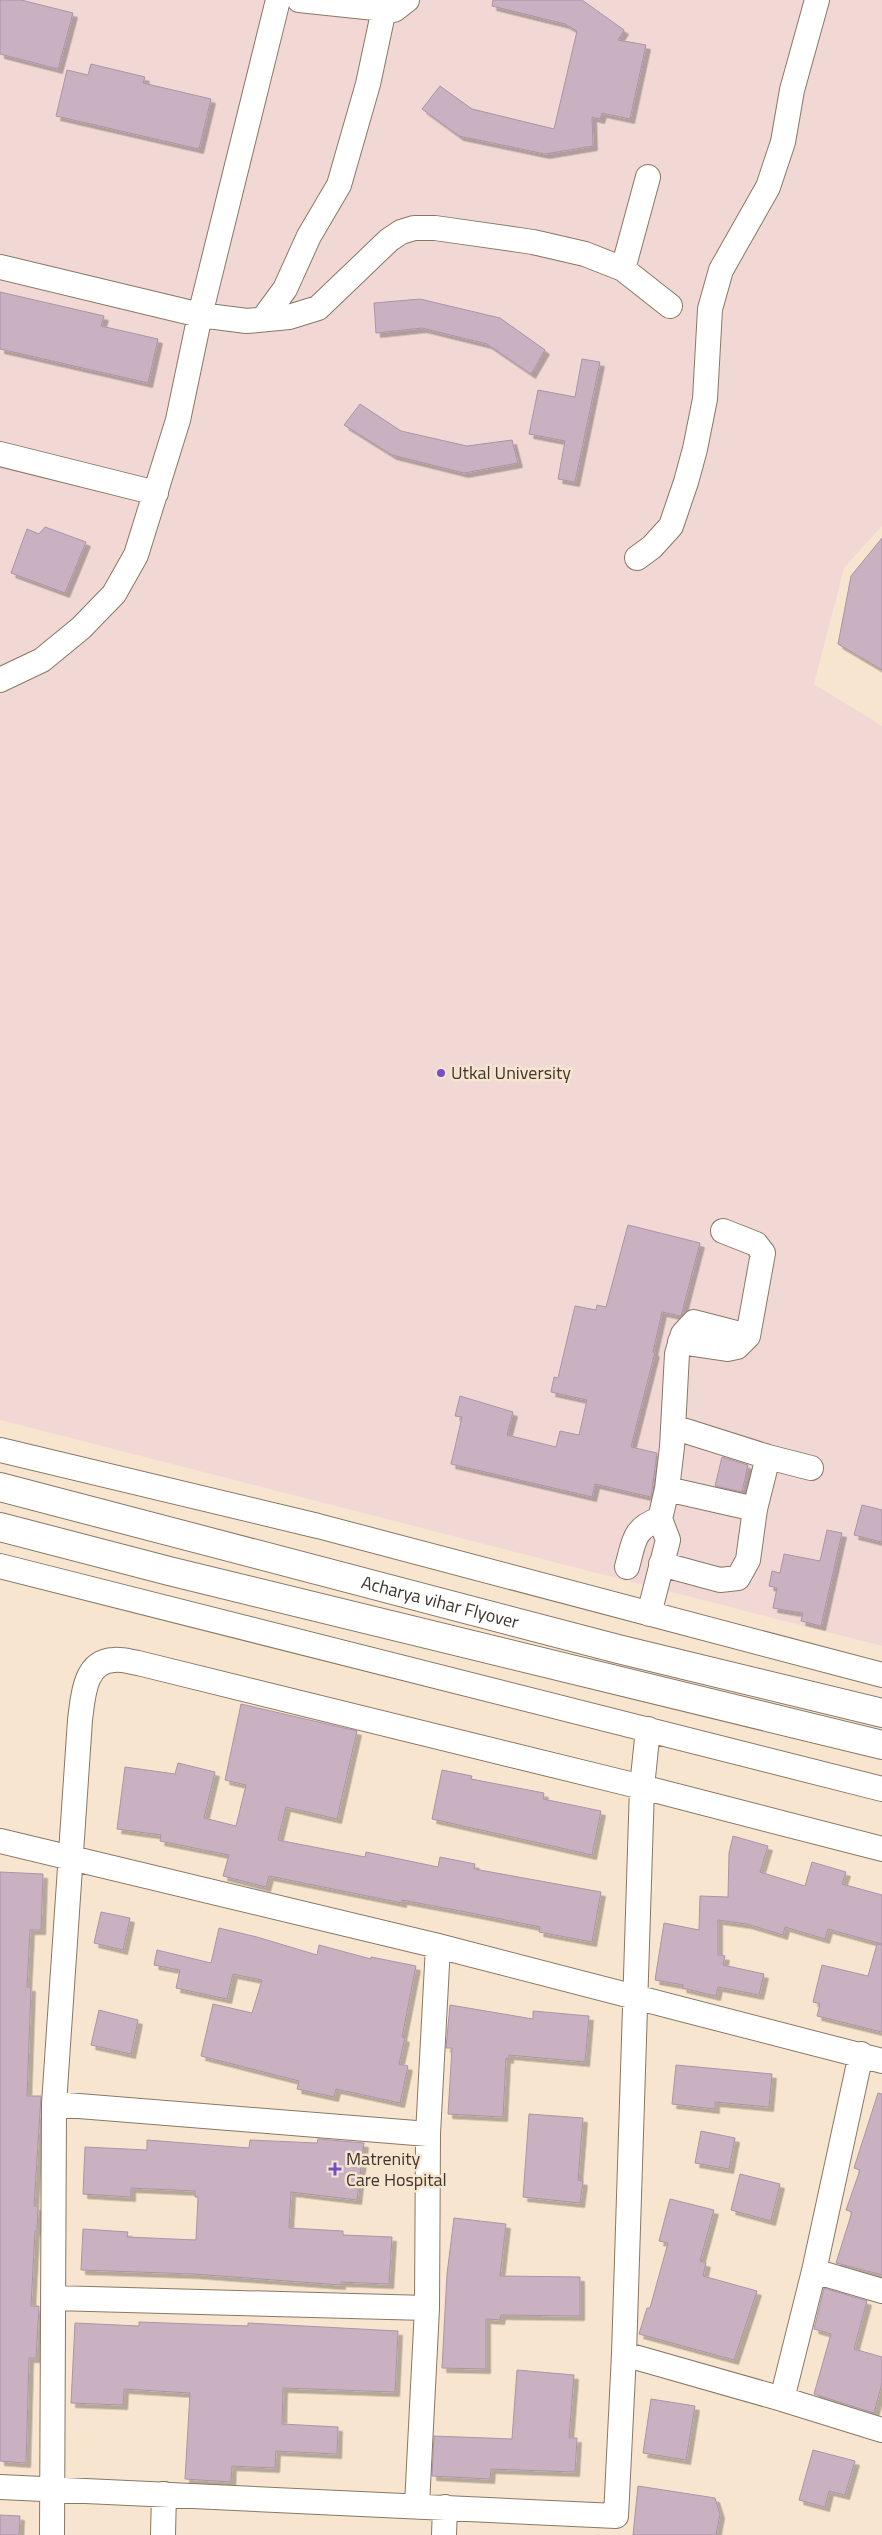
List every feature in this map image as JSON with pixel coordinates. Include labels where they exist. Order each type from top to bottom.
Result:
[{"type":"highway","name":"Acharya vihar Flyover","points":[[0,1487],[618,1649],[882,1713]]},
{"type":"highway","name":"Acharya vihar Flyover","points":[[0,1527],[178,1573],[882,1745]]},
{"type":"street","points":[[0,680],[42,660],[81,628],[114,594],[136,555],[178,420],[200,314],[278,0]]},
{"type":"street","points":[[299,0],[394,10],[407,0]]},
{"type":"street","points":[[636,558],[652,547],[671,526],[686,482],[695,450],[705,399],[707,351],[713,299],[721,270],[768,187],[783,142],[792,90],[816,0]]},
{"type":"street","points":[[264,320],[285,289],[308,236],[339,185],[368,84],[384,9]]},
{"type":"street","points":[[623,269],[648,177]]},
{"type":"street","points":[[0,267],[200,314],[247,321],[264,320],[297,315],[318,308],[389,240],[401,232],[414,228],[435,228],[533,242],[585,254],[623,269],[670,306]]},
{"type":"street","points":[[0,454],[156,493]]},
{"type":"street","points":[[649,1614],[668,1540],[660,1519],[667,1489],[677,1354],[680,1342],[727,1349],[737,1347],[748,1336],[763,1253],[756,1244],[723,1231]]},
{"type":"street","points":[[673,1427],[768,1458],[811,1468]]},
{"type":"street","points":[[0,1450],[318,1526],[882,1674]]},
{"type":"street","points":[[661,1564],[720,1580],[738,1578],[748,1560],[755,1509],[768,1458]]},
{"type":"street","points":[[667,1489],[755,1509]]},
{"type":"street","points":[[627,1568],[635,1537],[641,1528],[660,1519]]},
{"type":"street","points":[[0,1566],[882,1789]]},
{"type":"street","points":[[52,2535],[54,2104],[70,1858],[84,1695],[87,1678],[96,1666],[113,1659],[138,1663],[642,1787],[882,1849]]},
{"type":"street","points":[[0,2487],[446,2506],[616,2525],[624,2354],[642,1787],[648,1729]]},
{"type":"street","points":[[0,1841],[438,1946],[871,2058],[782,2399]]},
{"type":"street","points":[[417,2505],[427,2308],[428,2134],[438,1946]]},
{"type":"street","points":[[54,2104],[428,2134]]},
{"type":"street","points":[[814,2271],[882,2290]]},
{"type":"street","points":[[53,2298],[427,2308]]},
{"type":"street","points":[[624,2354],[882,2430]]},
{"type":"street","points":[[163,2535],[164,2494]]},
{"type":"street","points":[[444,2535],[446,2506]]},
{"type":"shaded area","name":"Utkal University","points":[[0,0],[882,0],[882,526],[844,568],[814,684],[882,726],[882,1646],[0,1420]]},
{"type":"building","points":[[0,0],[21,0],[73,13],[58,69],[0,54]]},
{"type":"building","points":[[493,0],[582,0],[624,30],[618,40],[646,45],[630,119],[602,113],[600,119],[592,117],[593,146],[545,154],[459,136],[422,109],[440,86],[472,109],[554,129],[577,31],[565,24],[492,6]]},
{"type":"building","points":[[91,64],[145,77],[143,83],[211,99],[199,149],[56,116],[67,70],[88,75]]},
{"type":"building","points":[[0,292],[104,316],[101,326],[158,339],[148,383],[0,349]]},
{"type":"building","points":[[420,299],[500,318],[545,350],[531,374],[487,344],[422,328],[376,333],[374,303]]},
{"type":"building","points":[[582,359],[600,362],[575,482],[558,479],[565,441],[529,434],[538,390],[575,397]]},
{"type":"building","points":[[360,404],[401,431],[467,446],[512,440],[518,463],[464,473],[392,455],[344,425]]},
{"type":"building","points":[[45,527],[86,542],[65,593],[11,573],[27,529],[39,534]]},
{"type":"building","points":[[882,538],[882,670],[838,644],[851,576]]},
{"type":"building","points":[[628,1225],[700,1243],[681,1316],[662,1312],[653,1352],[655,1352],[631,1447],[657,1453],[651,1497],[595,1484],[592,1497],[451,1464],[462,1417],[455,1416],[460,1396],[513,1412],[507,1435],[556,1447],[560,1431],[579,1435],[587,1400],[551,1392],[554,1377],[558,1378],[575,1306],[596,1310],[597,1305],[606,1307]]},
{"type":"building","points":[[722,1457],[748,1465],[742,1492],[715,1486]]},
{"type":"building","points":[[862,1505],[882,1510],[882,1542],[854,1535]]},
{"type":"building","points":[[827,1530],[842,1533],[821,1626],[801,1621],[803,1613],[773,1608],[777,1588],[769,1586],[772,1571],[780,1573],[784,1554],[820,1561]]},
{"type":"building","points":[[241,1704],[357,1731],[337,1819],[286,1807],[278,1840],[365,1857],[366,1852],[438,1867],[440,1857],[475,1864],[474,1869],[601,1892],[592,1942],[539,1932],[540,1927],[402,1900],[402,1903],[269,1876],[266,1887],[223,1876],[229,1855],[160,1841],[161,1835],[117,1829],[125,1767],[175,1774],[178,1763],[215,1772],[204,1818],[236,1826],[246,1785],[225,1780]]},
{"type":"building","points":[[442,1770],[472,1776],[471,1779],[544,1793],[543,1799],[601,1811],[592,1855],[432,1819]]},
{"type":"building","points":[[733,1836],[768,1846],[760,1872],[805,1886],[812,1862],[846,1872],[842,1884],[882,1895],[882,1944],[828,1929],[825,1939],[785,1927],[783,1935],[747,1924],[718,1920],[718,1955],[725,1956],[723,1965],[764,1974],[759,1995],[718,1987],[716,1996],[682,1988],[683,1985],[655,1980],[664,1923],[699,1930],[700,1896],[728,1897],[729,1853]]},
{"type":"building","points":[[0,1872],[43,1874],[41,1930],[30,1930],[27,1987],[31,1987],[27,2096],[41,2096],[34,2206],[38,2206],[37,2231],[35,2231],[31,2306],[39,2306],[36,2358],[29,2358],[26,2463],[0,2461]]},
{"type":"building","points":[[101,1912],[130,1918],[123,1950],[94,1943]]},
{"type":"building","points":[[219,1928],[317,1955],[319,1945],[371,1959],[371,1957],[416,1966],[402,2037],[405,2038],[399,2064],[408,2066],[400,2103],[336,2089],[334,2097],[297,2089],[299,2081],[201,2056],[213,2004],[252,2013],[262,1980],[233,1974],[227,1999],[176,1988],[180,1970],[154,1965],[157,1950],[211,1963]]},
{"type":"building","points":[[877,1944],[882,1945],[882,2032],[817,2016],[820,2004],[813,2002],[822,1965],[868,1976]]},
{"type":"building","points":[[450,2005],[533,2019],[533,2011],[589,2016],[585,2062],[509,2055],[509,2059],[506,2058],[503,2117],[448,2114],[452,2048],[446,2048]]},
{"type":"building","points":[[99,2010],[138,2020],[131,2054],[91,2045]]},
{"type":"building","points":[[676,2065],[772,2074],[769,2107],[715,2102],[715,2109],[672,2104]]},
{"type":"building","points":[[878,2093],[882,2094],[882,2275],[836,2263],[852,2212],[846,2210],[860,2170],[854,2168]]},
{"type":"building","points":[[529,2114],[583,2118],[578,2180],[583,2181],[580,2203],[523,2197]]},
{"type":"building","points":[[701,2131],[735,2138],[729,2169],[695,2163]]},
{"type":"building","points":[[318,2139],[364,2143],[357,2200],[291,2192],[289,2228],[343,2231],[343,2235],[392,2237],[389,2284],[341,2282],[341,2285],[194,2274],[81,2270],[83,2229],[128,2232],[127,2237],[196,2240],[198,2197],[195,2197],[195,2191],[131,2188],[131,2197],[83,2194],[85,2147],[147,2150],[147,2140],[249,2148],[250,2140],[317,2143]]},
{"type":"building","points":[[740,2174],[780,2184],[771,2221],[731,2210]]},
{"type":"building","points":[[670,2199],[714,2210],[700,2261],[706,2263],[703,2276],[757,2291],[734,2360],[639,2334],[647,2308],[650,2308],[668,2243],[659,2241]]},
{"type":"building","points":[[454,2218],[506,2224],[500,2276],[580,2277],[580,2316],[501,2315],[500,2320],[486,2319],[486,2369],[442,2368],[447,2274]]},
{"type":"building","points":[[824,2288],[867,2301],[854,2349],[882,2357],[882,2383],[874,2413],[814,2394],[831,2334],[814,2329]]},
{"type":"building","points":[[139,2322],[248,2326],[248,2323],[398,2331],[395,2392],[283,2388],[282,2424],[338,2427],[337,2454],[276,2451],[275,2468],[232,2466],[231,2482],[185,2479],[190,2393],[124,2389],[123,2405],[71,2403],[75,2323],[139,2326]]},
{"type":"building","points":[[517,2370],[574,2375],[569,2438],[577,2438],[575,2472],[491,2469],[490,2479],[432,2476],[434,2436],[512,2439]]},
{"type":"building","points":[[651,2399],[695,2406],[686,2460],[643,2453]]},
{"type":"building","points":[[813,2450],[855,2461],[845,2495],[829,2491],[825,2507],[799,2500]]},
{"type":"building","points":[[638,2486],[715,2498],[720,2514],[716,2535],[633,2535]]},
{"type":"building","points":[[0,2515],[20,2516],[19,2535],[0,2535]]},
{"type":"place","name":"Utkal University","points":[[441,1073]]},
{"type":"place","name":"Matrenity Care Hospital","points":[[335,2169]]}]
